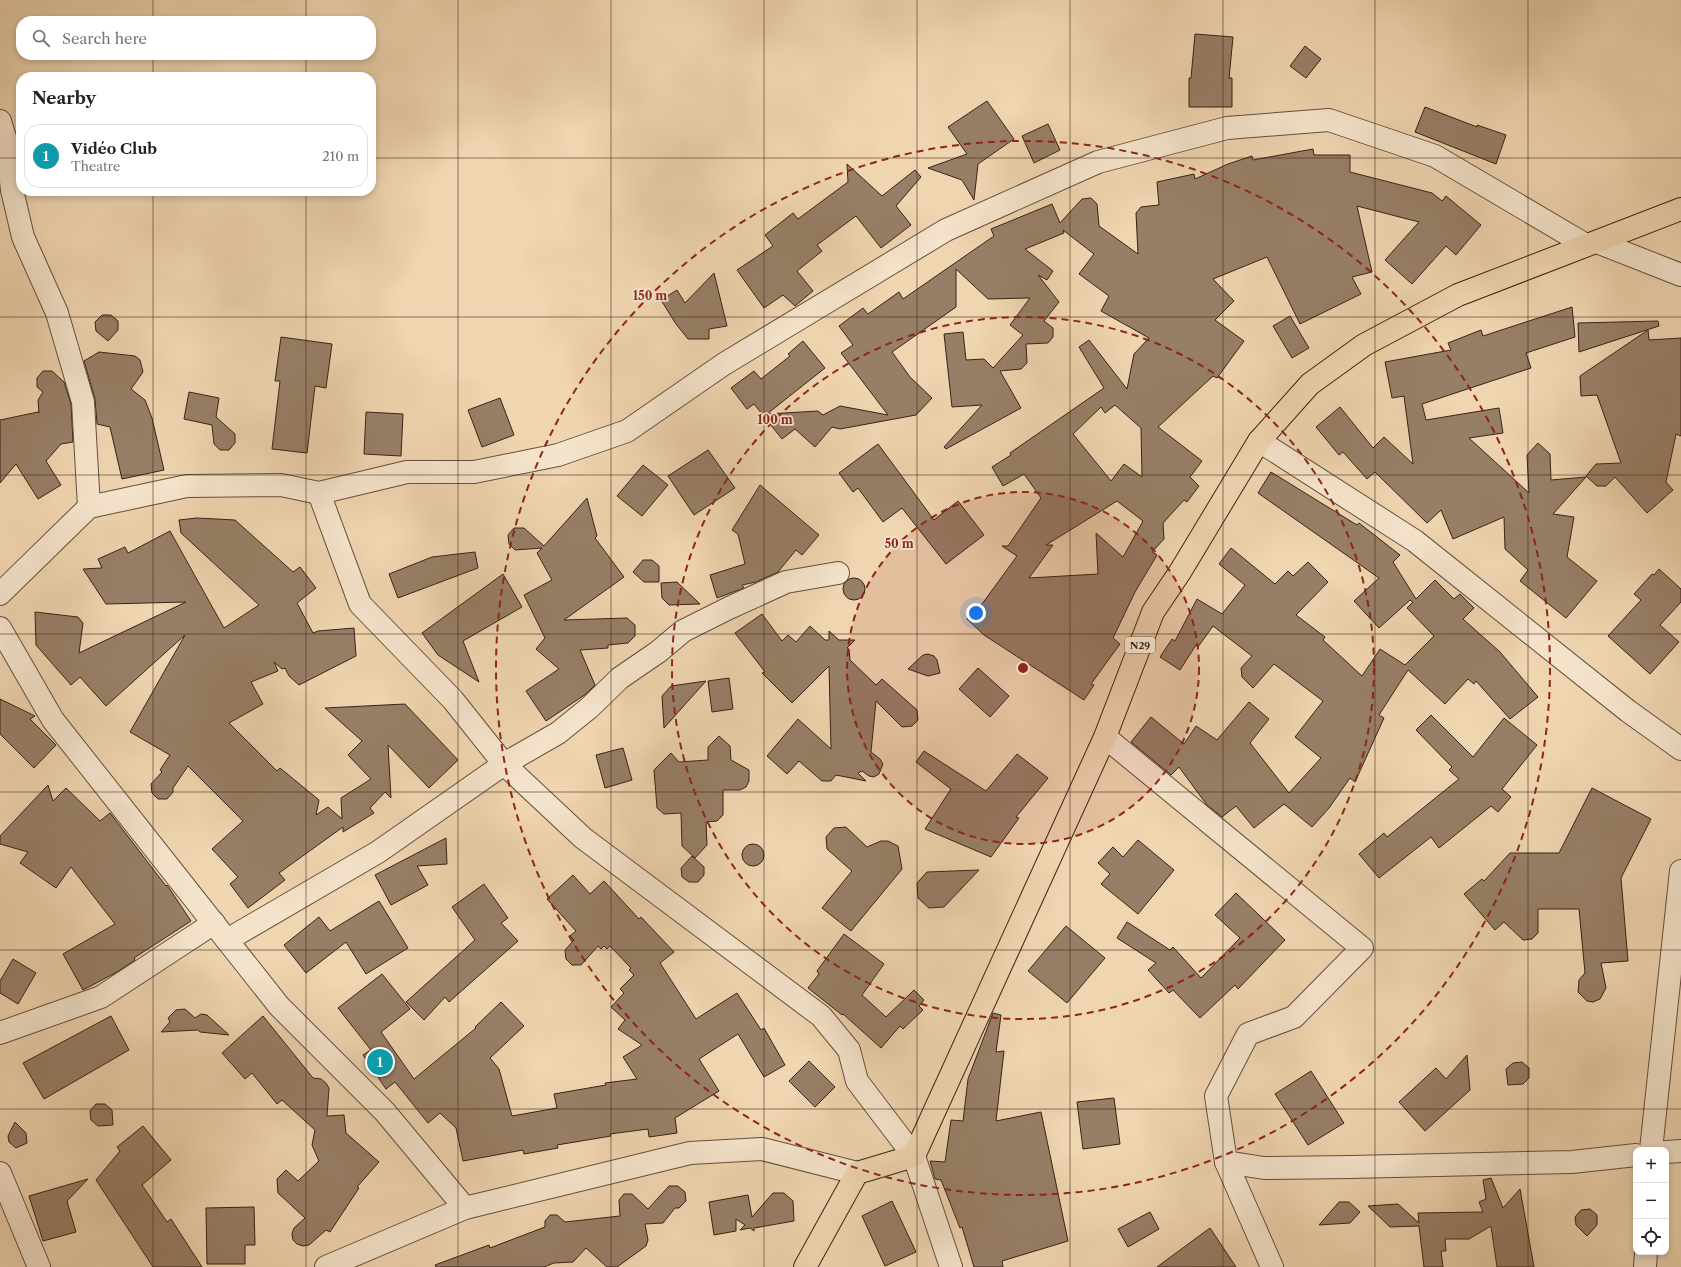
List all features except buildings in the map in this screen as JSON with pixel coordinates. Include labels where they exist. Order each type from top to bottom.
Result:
[{"type":"main road","name":"N29","points":[[914,1156],[1104,737],[1153,612],[1180,572],[1259,441],[1310,384],[1364,345],[1458,295],[1681,209]]},
{"type":"main road","points":[[805,1267],[857,1173],[914,1156]]},
{"type":"street","points":[[0,594],[89,507],[187,486],[281,485],[319,493],[407,472],[474,472],[558,455],[627,431],[724,364],[946,230],[1098,162],[1227,128],[1329,120],[1435,156],[1591,243],[1681,274]]},
{"type":"street","points":[[0,121],[7,144],[12,190],[22,237],[57,313],[82,402],[89,507]]},
{"type":"street","points":[[1259,441],[1415,541],[1628,711],[1681,749]]},
{"type":"street","points":[[319,493],[351,576],[360,604],[453,700],[504,764],[583,838],[821,1016],[849,1050],[857,1081],[914,1156],[951,1267]]},
{"type":"street","points":[[227,940],[378,852],[504,764],[558,733],[589,708],[620,678],[658,652],[683,631],[786,582],[838,573]]},
{"type":"street","points":[[0,628],[53,720],[279,1006],[385,1112],[465,1208]]},
{"type":"street","points":[[1104,737],[1362,948],[1294,1017],[1248,1034],[1216,1096],[1226,1162],[1272,1267]]},
{"type":"street","points":[[1651,1147],[1681,871]]},
{"type":"street","points":[[0,1033],[101,997],[214,923]]},
{"type":"street","points":[[326,1267],[465,1208],[690,1153],[762,1149],[857,1173]]},
{"type":"street","points":[[1669,1152],[1681,1150]]},
{"type":"street","points":[[1226,1162],[1264,1168],[1351,1167],[1572,1162],[1633,1155]]},
{"type":"street","points":[[0,1173],[38,1267]]},
{"type":"street","points":[[1645,1267],[1646,1255]]},
{"type":"place","name":"Vidéo Club","points":[[380,1062]]}]
